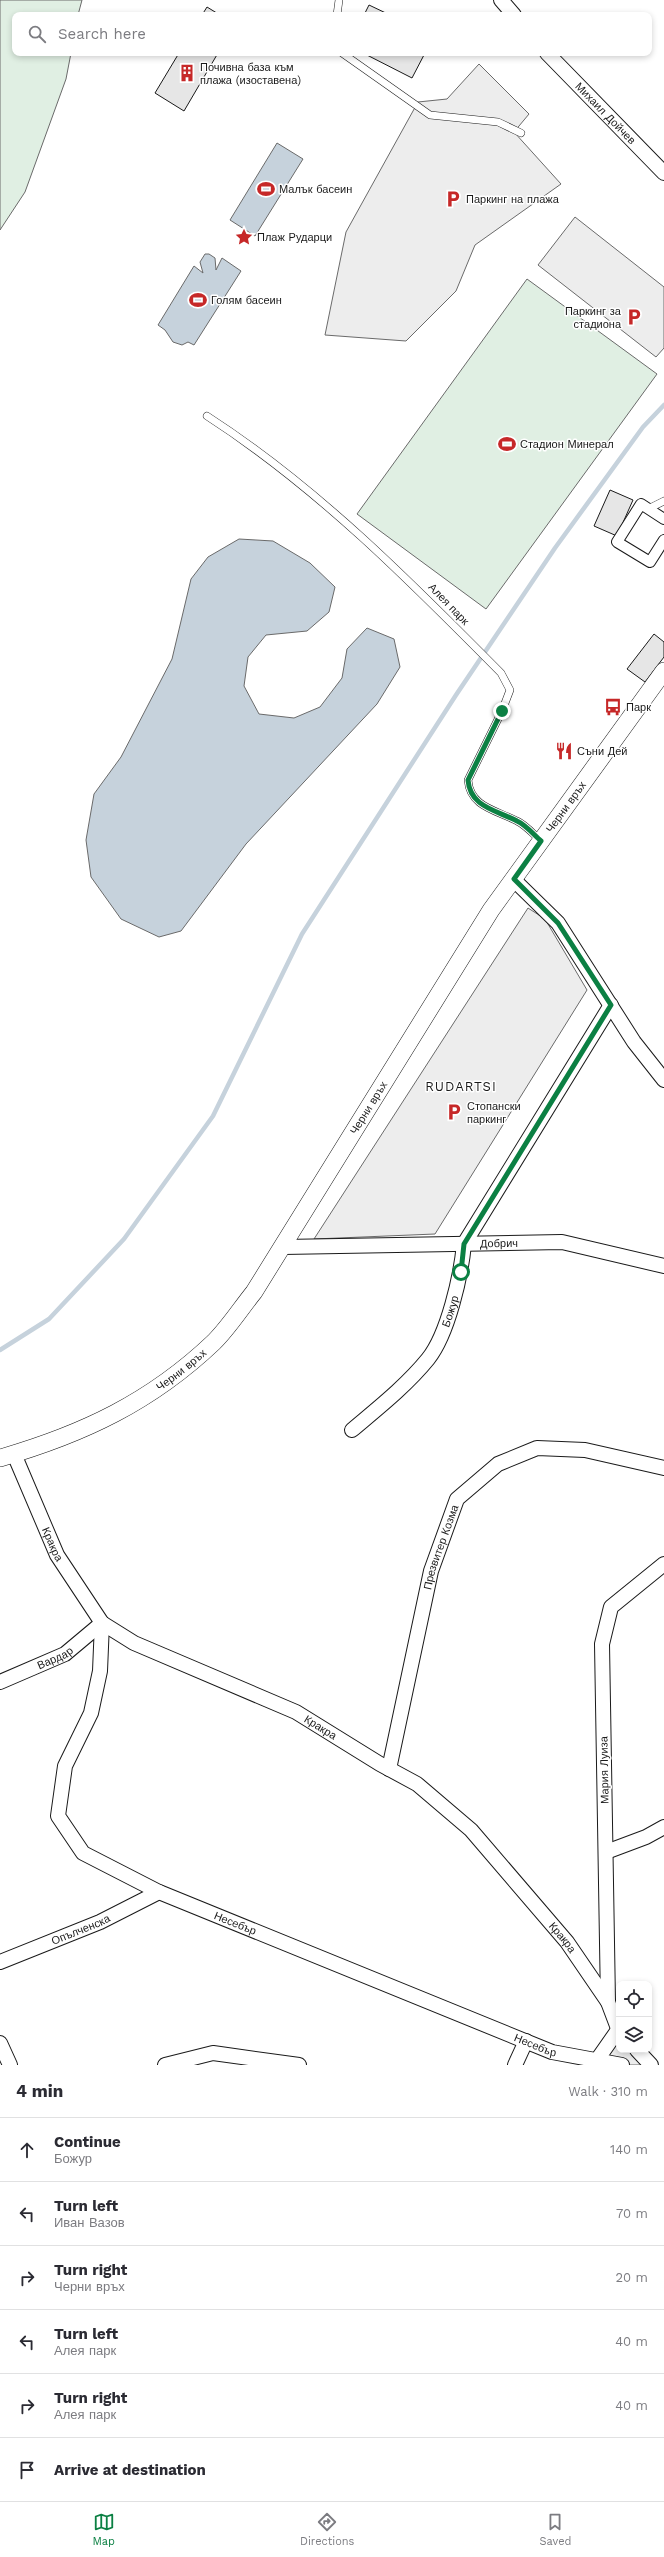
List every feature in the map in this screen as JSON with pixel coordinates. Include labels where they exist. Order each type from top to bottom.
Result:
[{"type":"street","points":[[501,0],[511,12]]},
{"type":"street","name":"Михаил Дойчев","points":[[550,56],[664,173]]},
{"type":"street","points":[[664,519],[641,504],[617,542],[650,562],[664,540]]},
{"type":"street","name":"Черни връх","points":[[7,1456],[76,1433],[128,1408],[171,1379],[216,1341],[254,1292],[491,910],[664,671]]},
{"type":"street","points":[[514,879],[558,923],[634,1042],[664,1080]]},
{"type":"street","name":"Божур","points":[[352,1430],[392,1396],[429,1358],[446,1322],[461,1272],[464,1244],[611,1005]]},
{"type":"street","name":"Добрич","points":[[283,1246],[562,1242],[664,1266]]},
{"type":"street","name":"Презвитер Козма","points":[[389,1769],[431,1571],[457,1499],[498,1464],[537,1448],[585,1450],[664,1468]]},
{"type":"street","name":"Кракра","points":[[7,1456],[57,1555],[102,1623],[134,1643],[296,1712],[389,1769],[417,1784],[471,1830],[567,1942],[608,2002],[616,2024]]},
{"type":"street","name":"Мария Луиза","points":[[608,2002],[602,1644],[611,1607],[664,1564]]},
{"type":"street","name":"Вардар","points":[[0,1682],[65,1654],[102,1623]]},
{"type":"street","name":"Несебър","points":[[102,1623],[100,1671],[91,1713],[65,1766],[58,1816],[82,1853],[159,1892],[552,2052],[622,2065]]},
{"type":"street","points":[[606,1852],[646,1837],[664,1827]]},
{"type":"street","name":"Опълченска","points":[[0,1962],[100,1922],[159,1892]]},
{"type":"street","points":[[597,2060],[616,2033]]},
{"type":"street","points":[[515,2065],[526,2041]]},
{"type":"street","points":[[0,2043],[10,2065]]},
{"type":"street","points":[[165,2065],[213,2053],[299,2065]]},
{"type":"street","points":[[640,2053],[651,2065]]},
{"type":"lane","points":[[337,12],[339,0]]},
{"type":"lane","points":[[346,56],[430,116],[498,122],[521,133]]},
{"type":"lane","name":"Алея парк","points":[[207,416],[236,435],[306,490],[414,585],[501,673],[510,690],[502,711],[468,780],[469,790],[478,804],[519,822],[541,841]]},
{"type":"lane","points":[[648,509],[664,501]]},
{"type":"green space","points":[[0,0],[82,0],[79,12],[12,12],[12,56],[70,56],[66,79],[25,192],[0,230]]},
{"type":"green space","name":"Стадион Минерал","points":[[527,279],[657,374],[486,609],[357,514]]},
{"type":"shaded area","name":"Паркинг на плажа","points":[[479,64],[529,114],[514,132],[561,184],[475,245],[456,291],[406,341],[325,335],[346,232],[418,102],[447,99]]},
{"type":"shaded area","name":"Малък басеин","points":[[277,143],[303,159],[255,236],[230,220]]},
{"type":"shaded area","name":"Паркинг за стадиона","points":[[575,217],[664,287],[664,348],[656,357],[538,265]]},
{"type":"shaded area","name":"Голям басеин","points":[[205,254],[209,254],[215,258],[216,270],[222,258],[241,271],[194,345],[188,342],[182,345],[173,342],[165,330],[158,325],[194,266],[203,273],[200,262]]},
{"type":"shaded area","points":[[239,539],[273,541],[310,563],[335,587],[329,612],[307,631],[266,635],[248,657],[244,686],[259,714],[294,718],[320,707],[342,678],[347,649],[367,628],[394,639],[400,667],[377,704],[246,844],[181,931],[159,937],[121,919],[91,877],[86,840],[94,794],[121,757],[172,659],[191,579],[208,557]]},
{"type":"shaded area","name":"Стопански паркинг","points":[[528,908],[545,919],[587,990],[435,1234],[314,1239]]},
{"type":"shaded area","points":[[616,2035],[616,2053],[640,2053],[651,2065],[622,2065],[597,2060]]},
{"type":"building","points":[[369,5],[384,12],[366,12]]},
{"type":"building","points":[[207,7],[215,12],[204,12]]},
{"type":"building","name":"Почивна база към плажа (изоставена)","points":[[177,56],[216,56],[184,111],[155,93]]},
{"type":"building","points":[[369,56],[423,56],[412,78]]},
{"type":"building","points":[[610,490],[633,500],[617,536],[594,526]]},
{"type":"building","points":[[654,634],[664,642],[664,657],[645,682],[627,669]]},
{"type":"waterway","points":[[0,1350],[49,1319],[124,1239],[213,1116],[302,934],[456,695],[555,548],[643,427],[664,405]]},
{"type":"place","name":"Почивна база към плажа (изоставена)","points":[[187,73]]},
{"type":"place","name":"Малък басеин","points":[[266,189]]},
{"type":"place","name":"Паркинг на плажа","points":[[453,199]]},
{"type":"place","name":"Плаж Рударци","points":[[244,237]]},
{"type":"place","name":"Голям басеин","points":[[198,300]]},
{"type":"place","name":"Паркинг за стадиона","points":[[634,317]]},
{"type":"place","name":"Стадион Минерал","points":[[507,444]]},
{"type":"place","name":"Парк","points":[[613,707]]},
{"type":"place","name":"Съни Дей","points":[[564,751]]},
{"type":"place","name":"Стопански паркинг","points":[[454,1112]]},
{"type":"district","name":"RUDARTSI","points":[[461,1086]]},
{"type":"route","points":[[461,1272],[464,1244],[611,1005],[558,923],[514,879],[541,841],[519,822],[478,804],[469,790],[468,780],[502,711]]}]
